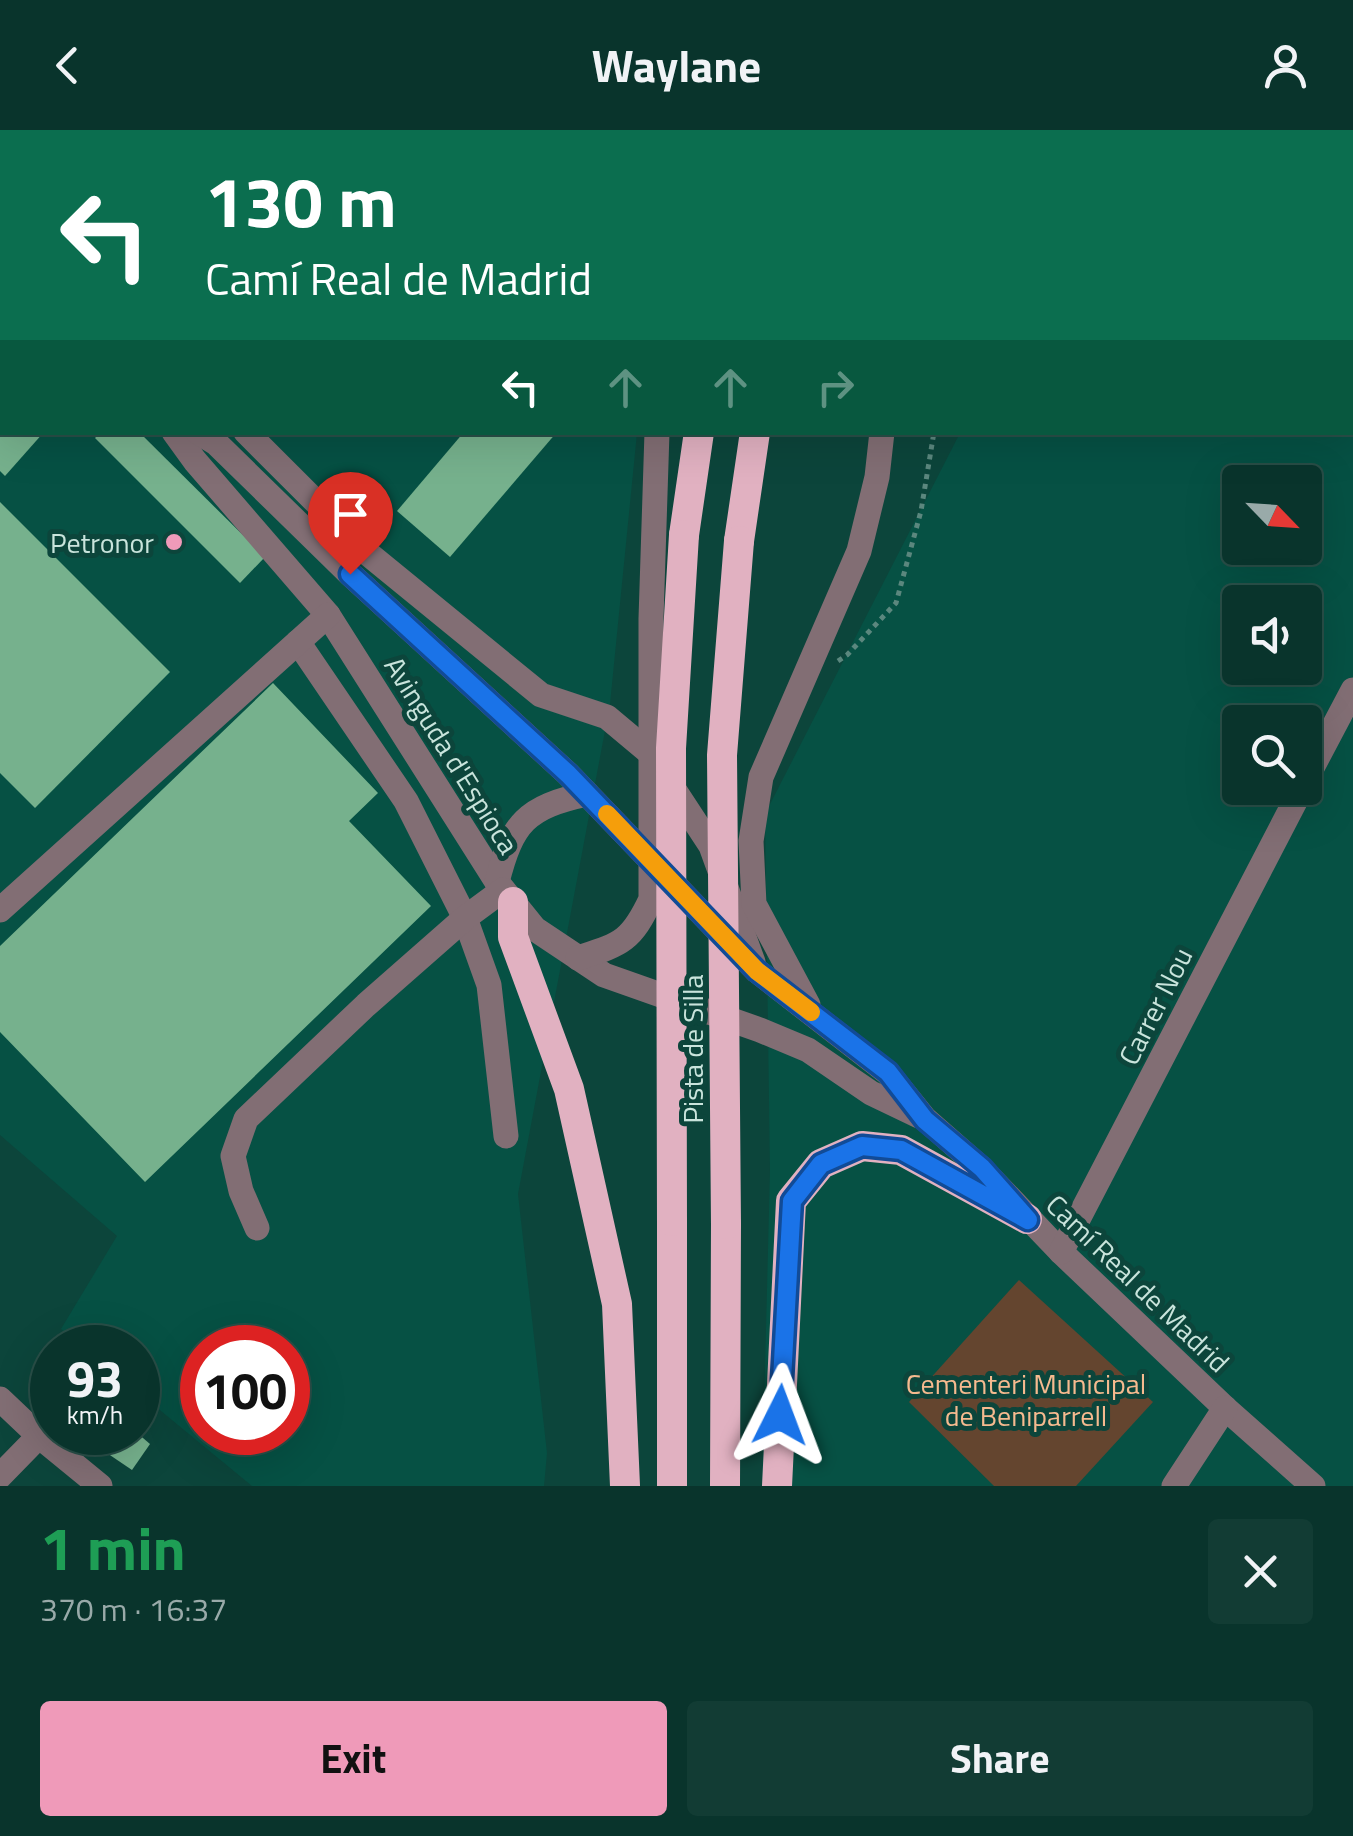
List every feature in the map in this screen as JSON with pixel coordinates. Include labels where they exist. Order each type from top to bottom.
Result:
[{"type":"highway","name":"Pista de Silla","points":[[672,1486],[670,748],[684,535],[699,435]]},
{"type":"highway","name":"Pista de Silla","points":[[725,1486],[722,755],[739,541],[755,435]]},
{"type":"highway","points":[[504,891],[513,937],[569,1089],[617,1304],[626,1486]]},
{"type":"highway","points":[[776,1486],[792,1201],[821,1164],[862,1146],[901,1150],[1028,1220]]},
{"type":"street","name":"Avinguda d'Espioca","points":[[176,435],[328,616],[504,891],[535,929],[578,958]]},
{"type":"street","points":[[203,435],[216,443],[350,574],[587,794],[652,860]]},
{"type":"street","points":[[249,435],[337,525],[541,695],[607,717],[650,753],[712,846],[757,971]]},
{"type":"street","points":[[578,958],[615,946],[638,927],[652,899],[651,619],[658,435]]},
{"type":"street","points":[[813,1013],[754,904],[751,841],[761,777],[859,551],[882,435]]},
{"type":"street","points":[[337,525],[350,574]]},
{"type":"street","points":[[0,910],[328,616]]},
{"type":"street","points":[[298,642],[406,800],[465,918],[489,986],[506,1136]]},
{"type":"street","name":"Carrer Nou","points":[[1322,759],[1344,730],[1353,690]]},
{"type":"street","points":[[257,1228],[241,1192],[233,1156],[246,1119],[366,1005],[465,918],[504,891],[505,851],[518,826],[536,810],[587,794]]},
{"type":"street","name":"Carrer Nou","points":[[1061,1252],[1292,805]]},
{"type":"street","name":"Camí Real de Madrid","points":[[652,860],[757,971],[888,1072],[925,1120],[982,1168],[1061,1252],[1313,1486]]},
{"type":"street","name":"Camí Real de Madrid","points":[[578,958],[604,975],[808,1050],[871,1094],[925,1120]]},
{"type":"street","points":[[0,1399],[30,1427]]},
{"type":"street","points":[[1174,1486],[1225,1408]]},
{"type":"street","points":[[0,1476],[30,1445]]},
{"type":"street","points":[[62,1455],[100,1486]]},
{"type":"path","points":[[835,664],[896,604],[920,511],[933,435]]},
{"type":"shaded area","points":[[0,435],[637,435],[610,704],[518,1194],[547,1453],[544,1486],[252,1486],[214,1455],[310,1455],[310,1325],[180,1325],[180,1427],[160,1410],[160,1325],[63,1325],[117,1236],[0,1135]]},
{"type":"shaded area","points":[[959,435],[1353,435],[1353,1486],[762,1486],[770,1171],[765,814]]},
{"type":"green space","name":"Cementeri Municipal de Beniparrell","points":[[1019,1280],[1153,1402],[1076,1486],[994,1486],[909,1402]]},
{"type":"building","points":[[0,435],[41,435],[5,476],[0,471]]},
{"type":"building","points":[[142,435],[265,557],[240,583],[95,438]]},
{"type":"building","points":[[461,435],[554,435],[450,557],[397,511]]},
{"type":"building","points":[[0,502],[170,672],[35,808],[0,773]]},
{"type":"building","points":[[273,683],[378,793],[349,821],[431,906],[145,1182],[0,1032],[0,946]]},
{"type":"building","points":[[110,1455],[142,1455],[132,1470]]},
{"type":"slow traffic","points":[[607,814],[757,971],[811,1012]]},
{"type":"place","name":"Petronor","points":[[174,542]]},
{"type":"route","points":[[350,574],[568,774],[757,971],[888,1072],[925,1120],[982,1168],[1028,1220],[901,1150],[862,1146],[821,1164],[792,1201],[780,1415]]}]
